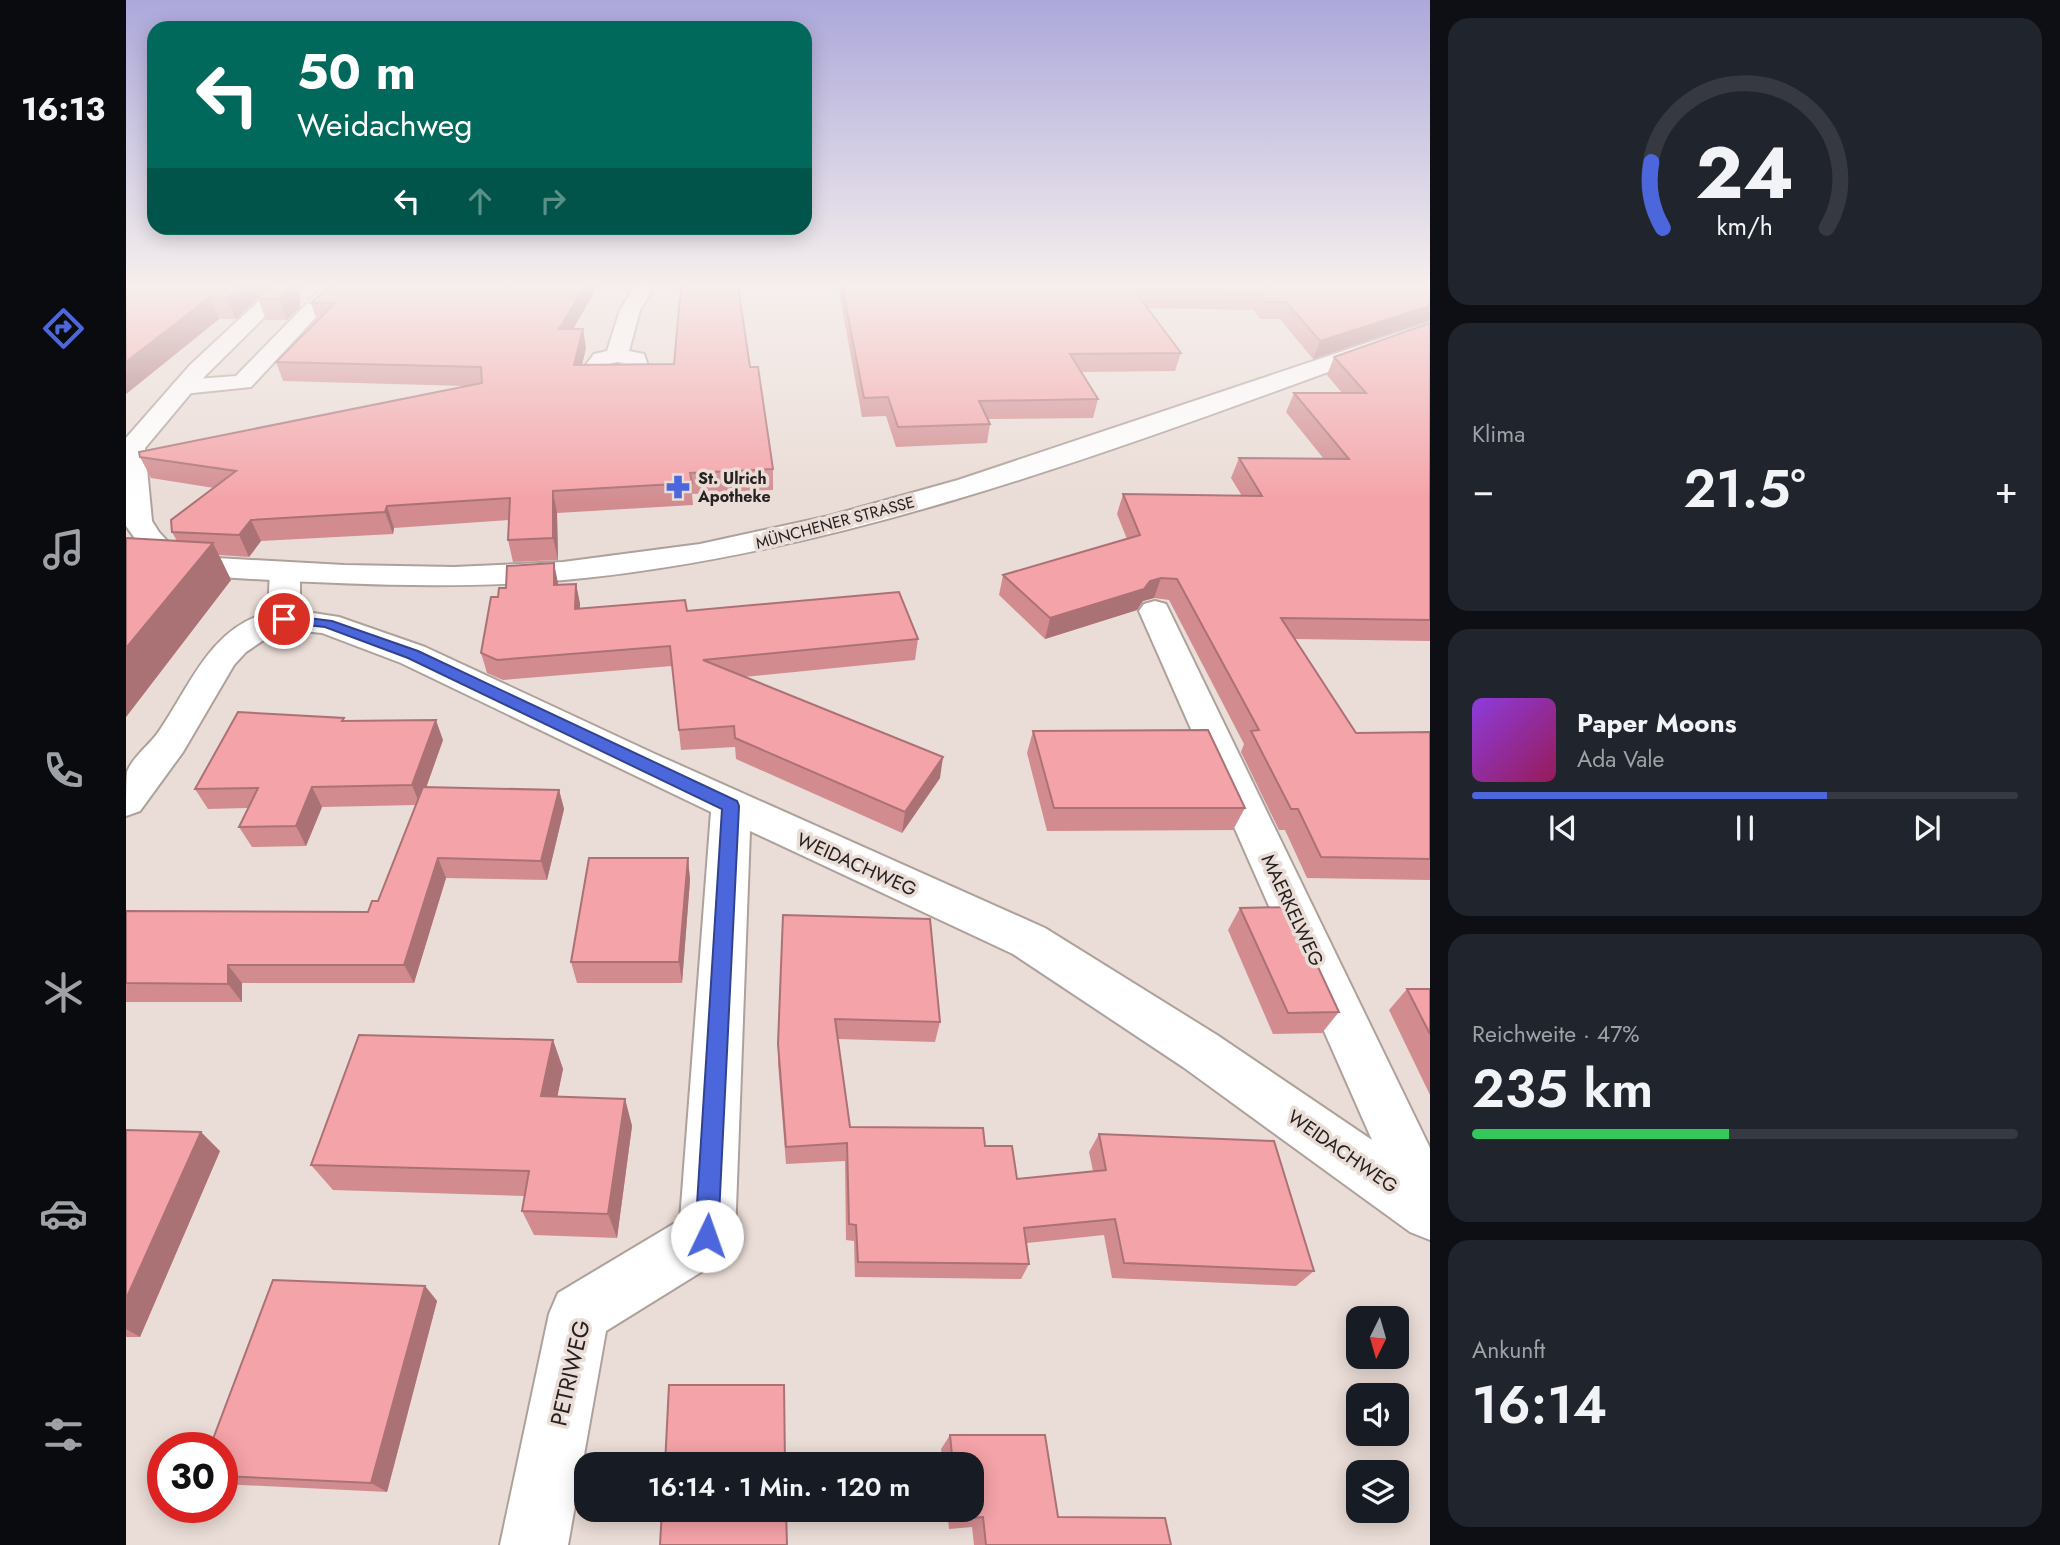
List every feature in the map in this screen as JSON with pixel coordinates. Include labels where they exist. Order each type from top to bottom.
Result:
[{"type":"street","points":[[173,565],[146,536],[138,520],[129,451],[154,419],[212,358]]},
{"type":"street","points":[[183,387],[243,382],[266,358]]},
{"type":"street","name":"MÜNCHENER STRASSE","points":[[126,563],[370,576],[512,575],[608,566],[772,540],[840,524],[1019,470],[1343,358]]},
{"type":"street","points":[[126,801],[170,743],[221,659],[234,645],[265,624],[284,619],[285,571]]},
{"type":"street","name":"MAERKELWEG","points":[[1155,611],[1430,1210]]},
{"type":"street","name":"WEIDACHWEG","points":[[284,619],[327,624],[413,654],[731,806],[1029,941],[1200,1051],[1430,1210]]},
{"type":"street","name":"PETRIWEG","points":[[534,1545],[579,1314],[707,1236],[731,806]]},
{"type":"building","points":[[280,358],[576,358],[574,365],[674,364],[675,358],[749,358],[750,367],[758,367],[773,469],[690,473],[692,483],[553,491],[553,538],[508,540],[510,498],[387,506],[385,512],[251,520],[239,535],[172,532],[171,520],[236,471],[140,457],[139,452],[482,383],[481,367],[276,362]]},
{"type":"building","points":[[856,358],[1073,358],[1098,399],[979,401],[990,424],[898,427],[888,397],[864,398]]},
{"type":"building","points":[[1335,358],[1430,358],[1430,620],[1281,618],[1356,733],[1430,732],[1430,859],[1321,857],[1298,809],[1291,809],[1251,731],[1259,730],[1177,579],[1161,578],[1150,581],[1144,589],[1050,618],[1003,575],[1140,535],[1123,494],[1262,496],[1239,458],[1349,459],[1294,393],[1366,393]]},
{"type":"building","points":[[126,538],[213,543],[126,648]]},
{"type":"building","points":[[554,563],[554,585],[576,584],[575,609],[685,600],[687,611],[899,592],[918,639],[703,660],[943,757],[905,812],[735,738],[734,726],[679,730],[670,646],[497,660],[481,653],[491,597],[498,597],[499,588],[506,588],[507,566]]},
{"type":"building","points":[[238,712],[344,718],[342,721],[436,720],[412,785],[312,787],[296,826],[239,827],[258,788],[195,789]]},
{"type":"building","points":[[1208,730],[1245,808],[1054,808],[1033,731]]},
{"type":"building","points":[[423,787],[559,790],[541,861],[438,858],[404,965],[228,965],[228,984],[126,983],[126,911],[368,912],[372,901],[378,901]]},
{"type":"building","points":[[589,858],[688,858],[679,962],[571,962]]},
{"type":"building","points":[[1290,907],[1339,1012],[1288,1013],[1240,908]]},
{"type":"building","points":[[783,915],[930,919],[940,1022],[835,1019],[850,1127],[983,1128],[985,1146],[1012,1146],[1017,1179],[1106,1170],[1099,1134],[1274,1141],[1314,1271],[1124,1263],[1115,1219],[1024,1228],[1029,1264],[858,1262],[856,1225],[849,1224],[847,1143],[786,1147],[778,1044]]},
{"type":"building","points":[[1407,989],[1430,989],[1430,1034]]},
{"type":"building","points":[[359,1035],[553,1040],[541,1096],[625,1099],[608,1214],[522,1211],[529,1171],[311,1165]]},
{"type":"building","points":[[126,1130],[201,1132],[126,1299]]},
{"type":"building","points":[[273,1280],[425,1286],[371,1483],[238,1477],[238,1432],[216,1432]]},
{"type":"building","points":[[669,1385],[784,1385],[785,1452],[666,1452]]},
{"type":"building","points":[[950,1435],[1045,1435],[1058,1517],[1165,1518],[1171,1545],[986,1545],[984,1452],[952,1452]]},
{"type":"building","points":[[661,1522],[786,1522],[787,1545],[660,1545]]},
{"type":"place","name":"St. Ulrich Apotheke","points":[[678,487]]},
{"type":"route","points":[[284,619],[327,624],[413,654],[731,806],[707,1236]]}]
